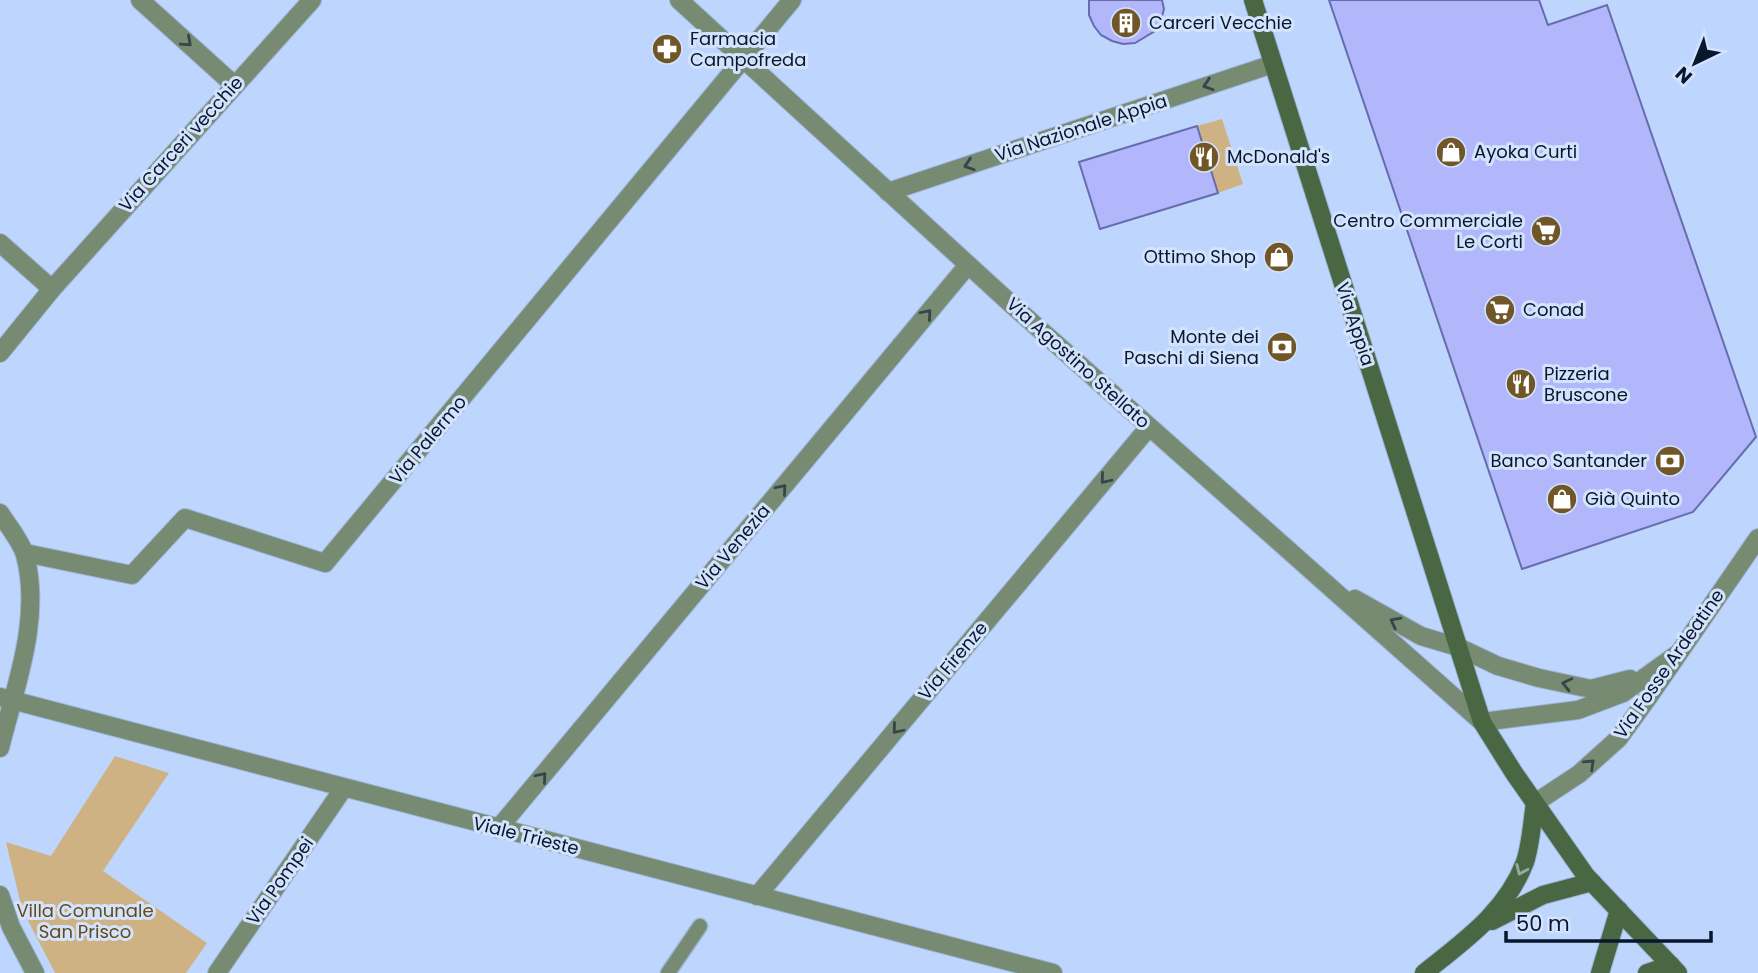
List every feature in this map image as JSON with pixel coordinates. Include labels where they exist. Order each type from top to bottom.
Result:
[{"type":"main road","name":"Via Appia","points":[[1253,0],[1482,722],[1535,803]]},
{"type":"main road","points":[[1535,803],[1592,882],[1675,969]]},
{"type":"main road","points":[[1424,973],[1483,925],[1510,894],[1525,860],[1535,803]]},
{"type":"main road","points":[[1483,925],[1543,895],[1592,882]]},
{"type":"main road","points":[[1600,973],[1619,910]]},
{"type":"main road","points":[[1647,973],[1675,969]]},
{"type":"street","points":[[140,0],[233,85]]},
{"type":"street","name":"Via Carceri vecchie","points":[[0,353],[52,289],[312,0]]},
{"type":"street","name":"Via Agostino Stellato","points":[[679,0],[968,265],[1482,722]]},
{"type":"street","points":[[744,60],[793,0]]},
{"type":"street","name":"Via Palermo","points":[[25,553],[132,575],[185,518],[325,563],[744,60]]},
{"type":"street","name":"Via Nazionale Appia","points":[[888,192],[1273,64]]},
{"type":"street","points":[[0,243],[52,289]]},
{"type":"street","name":"Via Venezia","points":[[498,829],[968,265]]},
{"type":"street","name":"Via Firenze","points":[[757,896],[1149,427]]},
{"type":"street","points":[[0,513],[25,553],[31,600],[29,622],[6,699],[0,748]]},
{"type":"street","name":"Via Fosse Ardeatine","points":[[1535,803],[1579,774],[1619,737],[1758,538]]},
{"type":"street","points":[[1315,574],[1421,636],[1458,647],[1497,666],[1591,690],[1629,680],[1676,655]]},
{"type":"street","points":[[1482,722],[1578,710],[1623,693],[1676,655]]},
{"type":"street","name":"Viale Trieste","points":[[6,699],[757,896],[1013,968],[1052,973]]},
{"type":"street","name":"Via Pompei","points":[[217,973],[343,789]]},
{"type":"street","points":[[0,895],[11,927],[35,973]]},
{"type":"lane","points":[[668,973],[700,926]]},
{"type":"green space","points":[[1222,119],[1243,184],[1218,193],[1197,126]]},
{"type":"green space","name":"Villa Comunale San Prisco","points":[[115,756],[169,773],[103,871],[207,943],[186,973],[55,973],[22,909],[6,842],[51,856]]},
{"type":"building","name":"Carceri Vecchie","points":[[1089,0],[1162,0],[1164,9],[1155,31],[1135,43],[1123,44],[1101,35],[1094,26],[1089,15]]},
{"type":"building","name":"Centro Commerciale Le Corti","points":[[1329,0],[1539,0],[1548,25],[1607,5],[1756,437],[1693,512],[1522,569]]},
{"type":"building","points":[[1197,126],[1218,193],[1100,229],[1079,162]]},
{"type":"place","name":"Carceri Vecchie","points":[[1126,23]]},
{"type":"place","name":"Farmacia Campofreda","points":[[667,49]]},
{"type":"place","name":"Ayoka Curti","points":[[1451,152]]},
{"type":"place","name":"McDonald's","points":[[1204,157]]},
{"type":"place","name":"Centro Commerciale Le Corti","points":[[1546,231]]},
{"type":"place","name":"Ottimo Shop","points":[[1279,257]]},
{"type":"place","name":"Conad","points":[[1500,310]]},
{"type":"place","name":"Monte dei Paschi di Siena","points":[[1282,347]]},
{"type":"place","name":"Pizzeria Bruscone","points":[[1521,384]]},
{"type":"place","name":"Banco Santander","points":[[1670,461]]},
{"type":"place","name":"Già Quinto","points":[[1562,499]]}]
